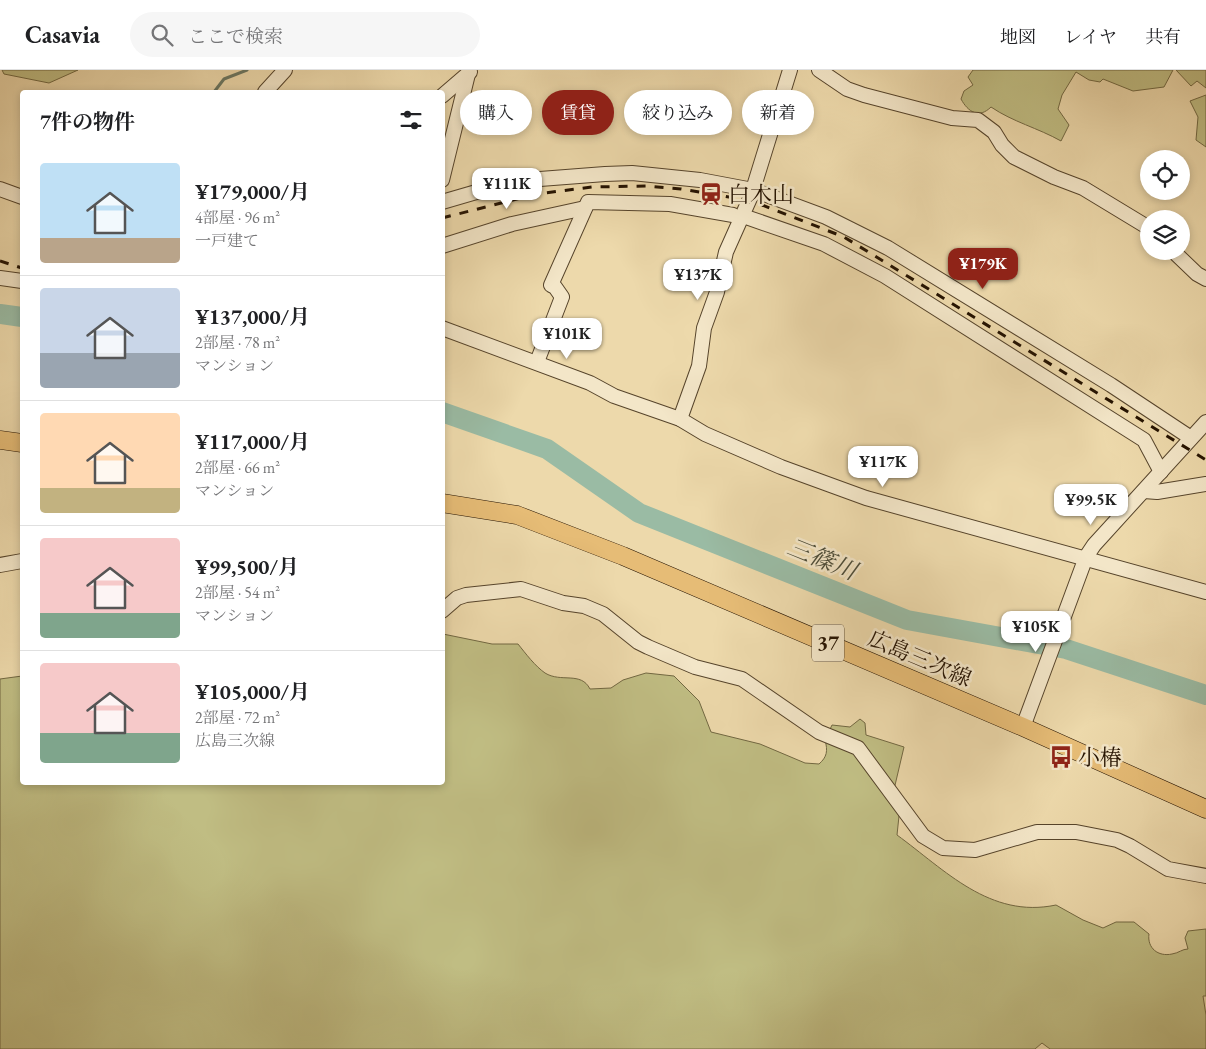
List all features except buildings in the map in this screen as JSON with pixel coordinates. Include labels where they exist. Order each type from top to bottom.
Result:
[{"type":"main road","points":[[0,440],[20,443]]},
{"type":"main road","name":"広島三次線","points":[[445,503],[516,515],[623,556],[1023,727],[1206,809]]},
{"type":"street","points":[[267,90],[286,70]]},
{"type":"street","points":[[680,419],[699,366],[704,328],[717,292],[726,252],[738,216],[752,190],[790,70]]},
{"type":"street","points":[[819,70],[847,89],[864,95],[952,118],[978,120],[994,132],[1014,157],[1054,177],[1082,188],[1140,223]]},
{"type":"street","points":[[445,93],[470,72]]},
{"type":"street","points":[[445,168],[470,72]]},
{"type":"street","points":[[445,201],[514,182],[632,173],[700,180],[752,190],[826,217],[888,248],[1111,385],[1190,438]]},
{"type":"street","points":[[0,189],[20,196]]},
{"type":"street","points":[[537,362],[562,297],[555,287],[551,285],[588,202],[645,202],[687,206],[738,216],[824,244],[885,276],[1144,440],[1161,472]]},
{"type":"street","points":[[445,245],[512,224],[585,208]]},
{"type":"street","points":[[1183,260],[1197,274],[1206,279]]},
{"type":"street","points":[[0,278],[20,281]]},
{"type":"street","points":[[445,329],[537,362],[590,383],[614,396],[680,419],[705,434],[781,467],[866,498],[1086,557],[1206,592]]},
{"type":"street","points":[[1023,727],[1086,557],[1094,545],[1206,422]]},
{"type":"street","points":[[1144,491],[1157,492],[1206,484]]},
{"type":"street","points":[[0,565],[20,561]]},
{"type":"street","points":[[445,608],[457,598],[466,595],[521,589],[563,603],[584,606],[597,611],[638,642],[679,662],[742,679],[819,732],[858,748],[923,836],[943,848],[975,850],[1037,832],[1076,832],[1117,840],[1168,869],[1206,876]]},
{"type":"shaded area","points":[[2,70],[78,70],[49,83],[4,74]]},
{"type":"shaded area","points":[[973,70],[1173,70],[1164,87],[1133,91],[1103,79],[1100,82],[1089,80],[1076,72],[1062,95],[1058,109],[1069,125],[1061,141],[1008,117],[991,107],[982,113],[970,110],[961,99],[964,91],[973,85],[968,77]]},
{"type":"shaded area","points":[[1176,70],[1206,70],[1206,88],[1197,81],[1191,86]]},
{"type":"shaded area","points":[[1206,95],[1206,147],[1196,140],[1198,117],[1190,101]]},
{"type":"shaded area","points":[[445,634],[492,644],[518,644],[545,673],[551,676],[581,680],[590,689],[611,688],[623,680],[646,673],[674,676],[699,701],[711,732],[760,744],[805,763],[819,764],[824,759],[827,751],[825,740],[832,725],[850,727],[860,719],[865,723],[866,735],[904,747],[892,798],[899,816],[897,835],[970,888],[989,898],[1010,905],[1032,907],[1056,905],[1083,920],[1103,928],[1116,922],[1134,922],[1149,934],[1150,943],[1154,950],[1167,955],[1188,949],[1185,938],[1188,931],[1206,929],[1206,996],[1203,996],[1206,1015],[1206,1049],[1050,1049],[1042,1043],[1035,1049],[0,1049],[0,679],[20,676],[20,785],[445,785]]},
{"type":"waterway","points":[[216,90],[224,79],[247,70]]},
{"type":"waterway","name":"三篠川","points":[[0,314],[20,317]]},
{"type":"waterway","name":"三篠川","points":[[445,413],[547,449],[639,513],[907,620],[1066,649],[1206,695]]},
{"type":"railway","points":[[445,217],[537,194],[592,187],[647,186],[681,189],[762,205],[844,237],[1206,460]]},
{"type":"railway","points":[[0,261],[20,267]]},
{"type":"place","name":"白木山","points":[[711,194]]},
{"type":"place","name":"小椿","points":[[1061,757]]}]
